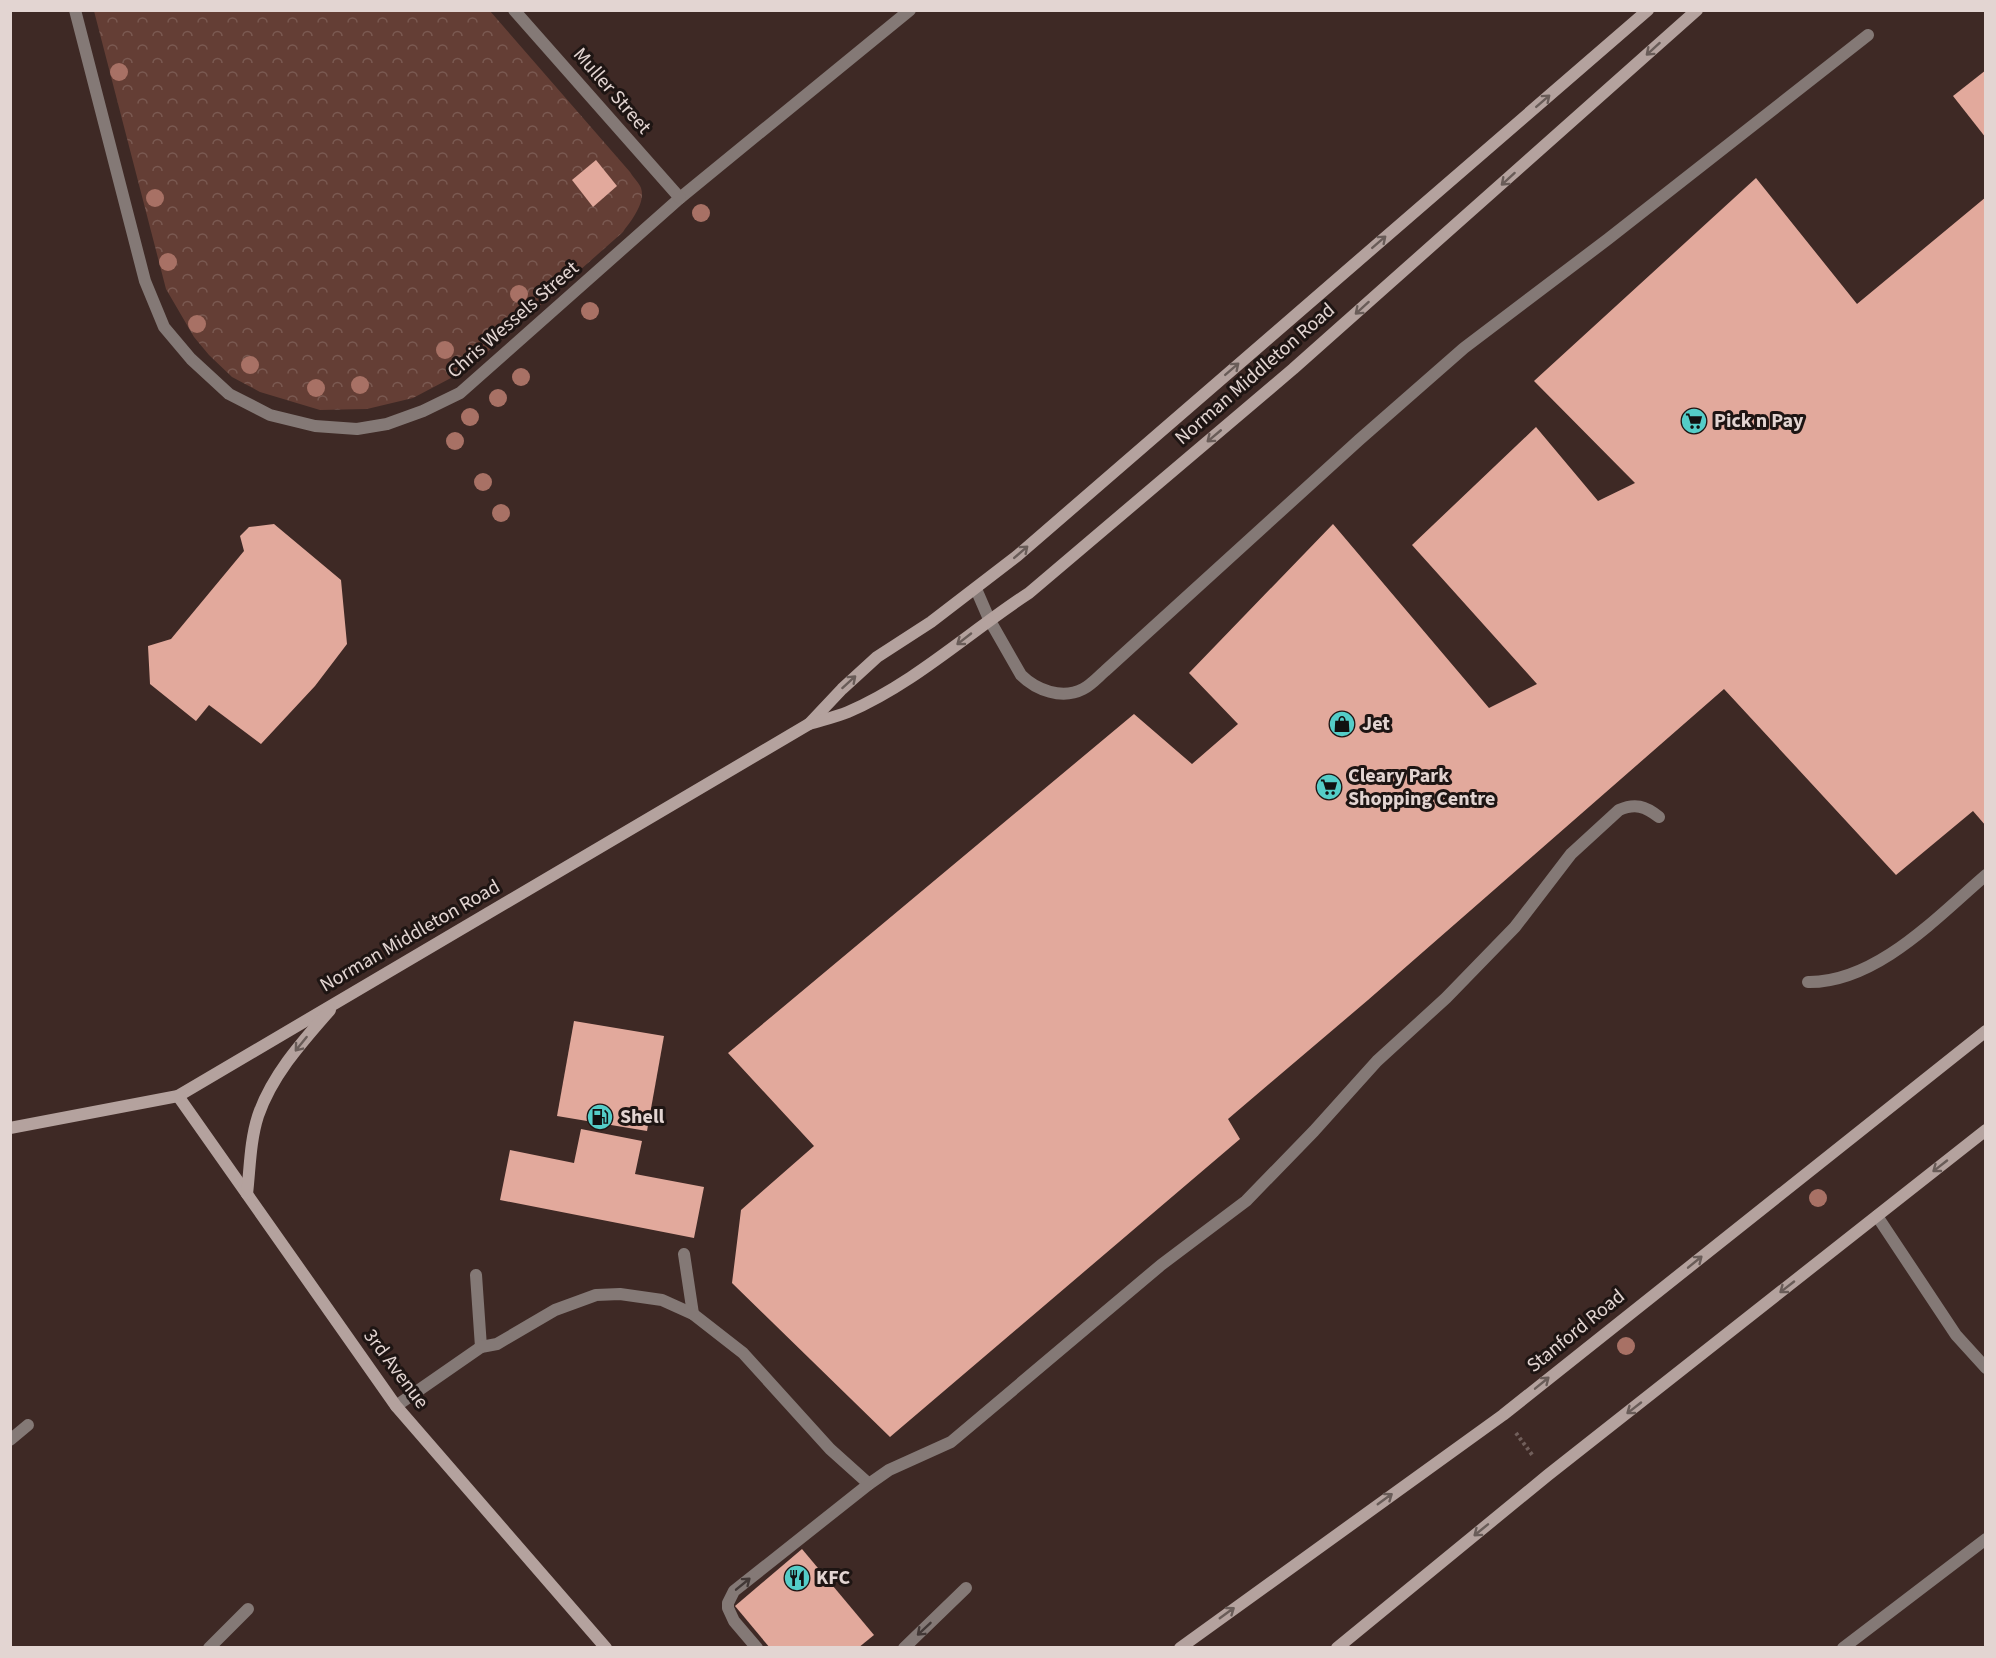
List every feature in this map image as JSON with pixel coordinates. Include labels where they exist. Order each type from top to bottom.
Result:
[{"type":"street","name":"Chris Wessels Street","points":[[75,10],[145,281],[164,327],[191,359],[229,394],[270,415],[315,426],[357,429],[387,424],[405,418],[460,393],[680,198],[910,10]]},
{"type":"street","name":"Muller Street","points":[[514,10],[680,198]]},
{"type":"street","name":"Norman Middleton Road","points":[[809,724],[842,688],[877,657],[931,622],[1017,556],[1648,10]]},
{"type":"street","name":"Norman Middleton Road","points":[[10,1128],[178,1095],[809,724],[848,712],[884,693],[940,658],[1029,593],[1284,377],[1692,12]]},
{"type":"street","points":[[976,589],[989,620],[1021,675],[1047,692],[1074,692],[1082,689],[1105,671],[1359,440],[1464,348],[1608,239],[1868,35]]},
{"type":"street","points":[[757,1647],[730,1615],[728,1603],[730,1597],[743,1584],[889,1470],[951,1443],[1161,1264],[1246,1202],[1377,1061],[1446,998],[1515,927],[1571,854],[1619,810],[1642,806],[1659,817]]},
{"type":"street","points":[[1808,982],[1825,983],[1868,969],[1927,926],[1986,875]]},
{"type":"street","points":[[248,1194],[251,1151],[258,1117],[269,1093],[285,1064],[339,1000]]},
{"type":"street","name":"Stanford Road","points":[[1180,1647],[1503,1415],[1986,1030]]},
{"type":"street","name":"3rd Avenue","points":[[178,1095],[396,1406],[606,1647]]},
{"type":"street","points":[[1337,1647],[1548,1476],[1986,1130]]},
{"type":"street","points":[[1877,1216],[1956,1335],[1986,1368]]},
{"type":"street","points":[[684,1254],[693,1314]]},
{"type":"street","points":[[476,1275],[481,1347]]},
{"type":"street","points":[[396,1406],[481,1347],[497,1344],[555,1310],[596,1294],[620,1293],[662,1300],[693,1314],[743,1353],[830,1449],[869,1484]]},
{"type":"street","points":[[10,1440],[28,1425]]},
{"type":"street","points":[[1844,1647],[1986,1539]]},
{"type":"street","points":[[904,1647],[966,1588]]},
{"type":"street","points":[[209,1647],[248,1609]]},
{"type":"path","points":[[1503,1415],[1548,1476]]},
{"type":"green space","points":[[94,11],[490,11],[630,172],[641,188],[640,206],[623,232],[468,369],[413,398],[367,409],[320,410],[260,392],[232,377],[209,355],[194,337],[166,289]]},
{"type":"building","points":[[1986,70],[1986,138],[1953,96]]},
{"type":"building","points":[[596,160],[617,186],[593,207],[572,180]]},
{"type":"building","name":"Cleary Park Shopping Centre","points":[[1756,178],[1857,304],[1986,197],[1986,826],[1973,811],[1896,875],[1724,689],[1228,1119],[1240,1139],[890,1437],[732,1283],[741,1210],[814,1146],[728,1053],[1134,714],[1192,764],[1238,724],[1189,673],[1333,524],[1489,708],[1537,684],[1412,545],[1536,427],[1598,501],[1635,483],[1534,381]]},
{"type":"building","points":[[274,524],[341,580],[347,644],[315,686],[261,744],[209,705],[196,721],[150,684],[148,646],[171,639],[244,551],[240,536],[249,527]]},
{"type":"building","points":[[574,1021],[664,1036],[647,1131],[557,1116]]},
{"type":"building","points":[[581,1129],[642,1141],[635,1174],[704,1187],[694,1238],[500,1200],[510,1150],[574,1163]]},
{"type":"building","name":"KFC","points":[[802,1549],[874,1635],[858,1648],[770,1648],[735,1606]]},
{"type":"place","name":"Pick n Pay","points":[[1694,421]]},
{"type":"place","name":"Jet","points":[[1342,724]]},
{"type":"place","name":"Cleary Park Shopping Centre","points":[[1329,787]]},
{"type":"place","name":"Shell","points":[[600,1117]]},
{"type":"place","name":"KFC","points":[[797,1578]]}]
